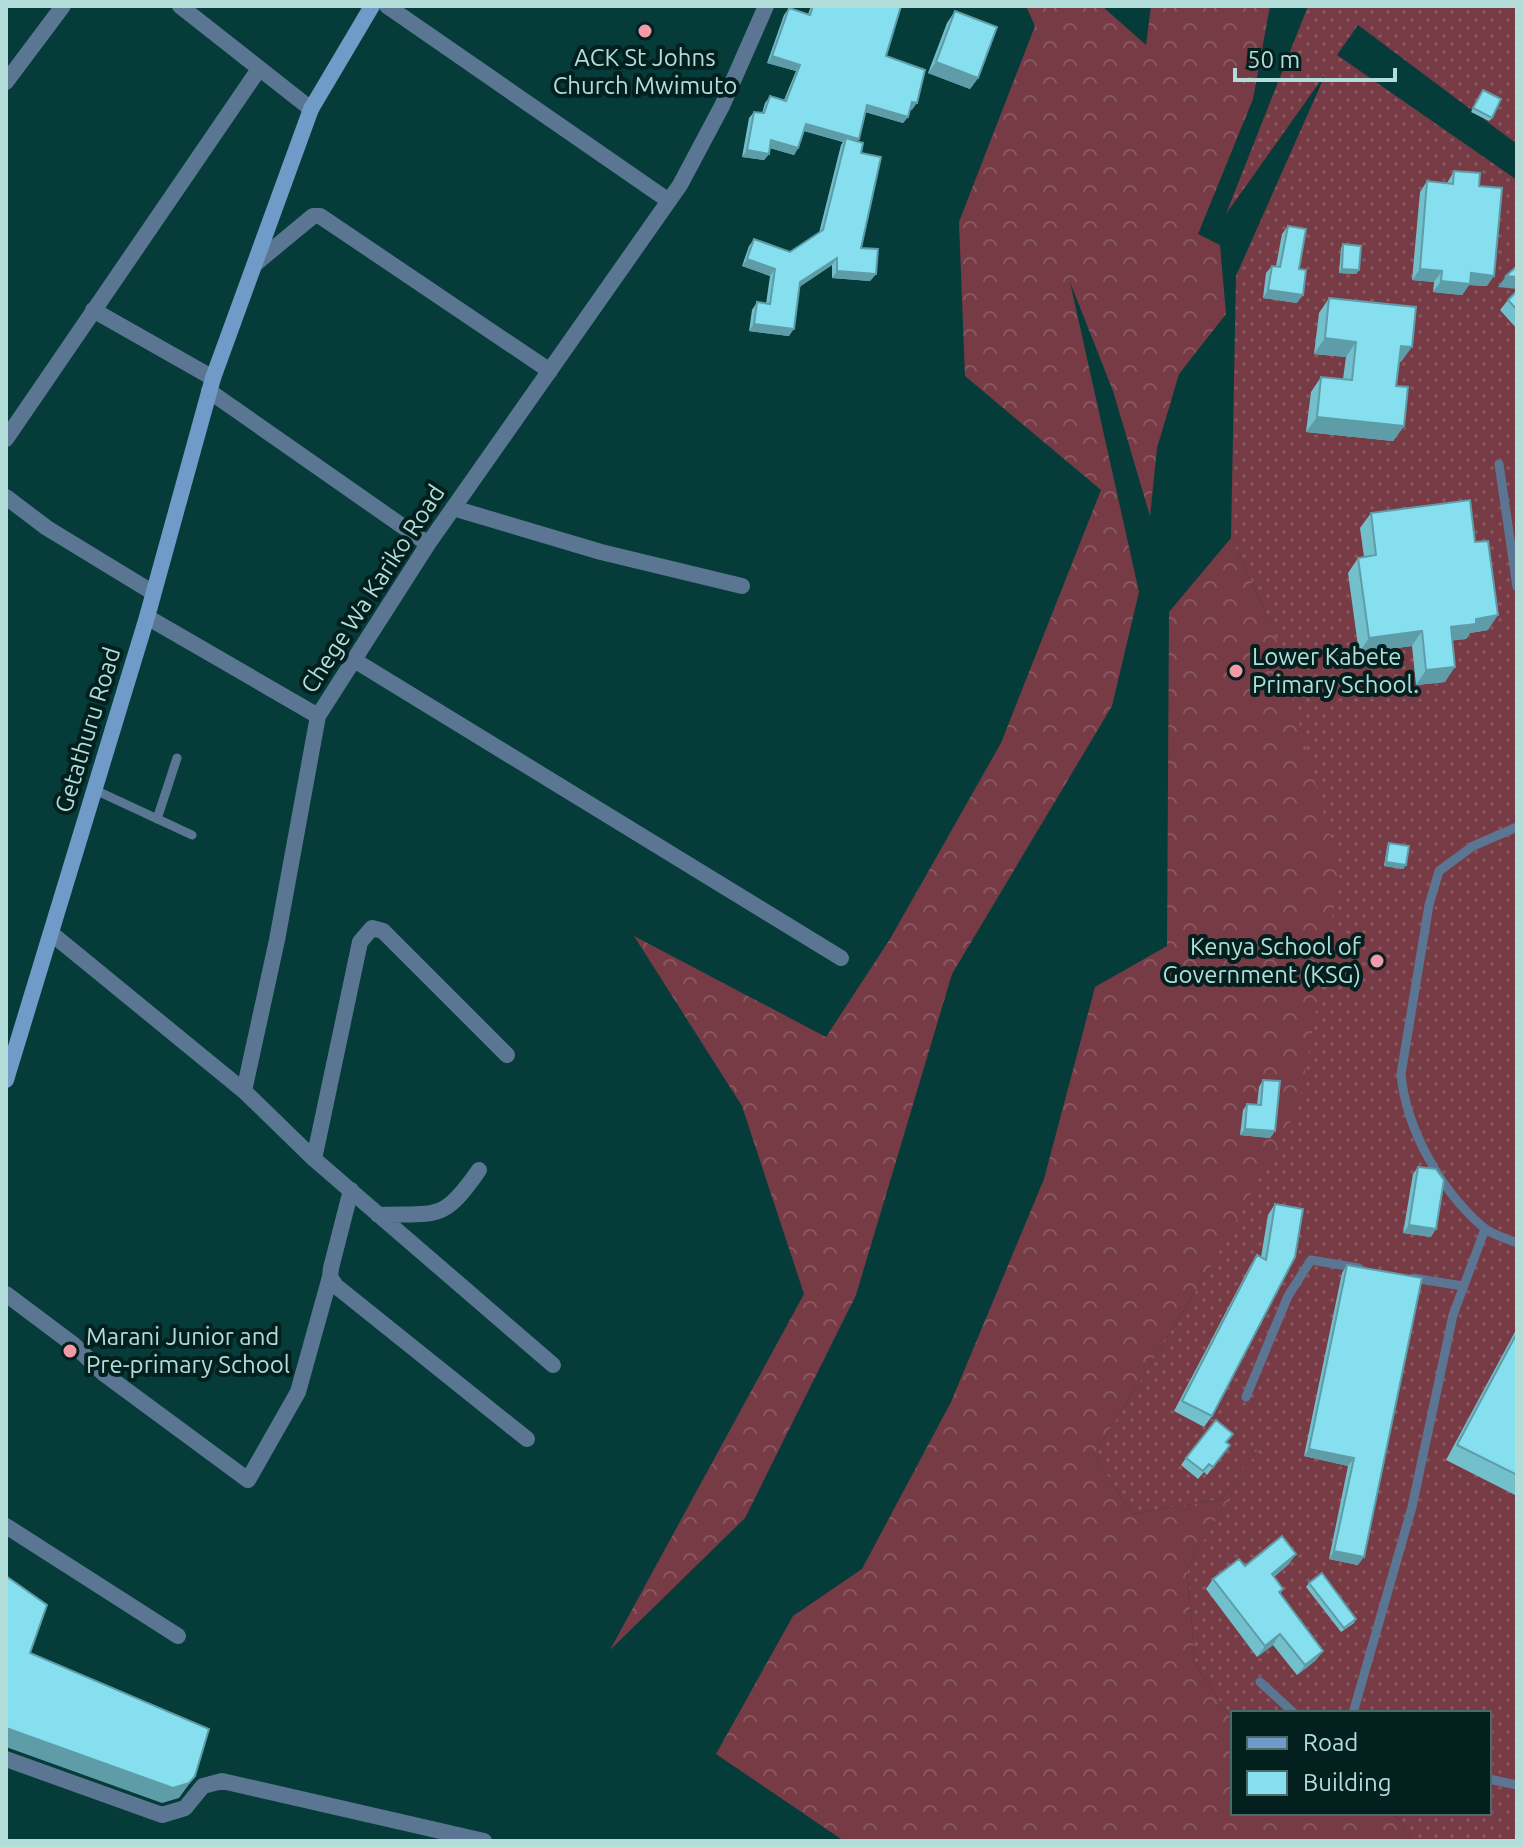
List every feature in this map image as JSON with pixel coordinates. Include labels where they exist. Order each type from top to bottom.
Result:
[{"type":"main road","name":"Getathuru Road","points":[[6,1080],[147,617],[211,385],[311,109],[372,6]]},
{"type":"street","points":[[6,82],[63,6]]},
{"type":"street","points":[[180,6],[311,109]]},
{"type":"street","points":[[387,6],[669,201]]},
{"type":"street","name":"Chege Wa Kariko Road","points":[[244,1091],[277,940],[318,716],[428,544],[669,201],[722,106],[762,8]]},
{"type":"street","points":[[6,439],[259,69]]},
{"type":"street","points":[[255,264],[313,216],[320,216],[550,371]]},
{"type":"street","points":[[93,310],[211,385],[428,544]]},
{"type":"street","points":[[6,497],[47,528],[152,592]]},
{"type":"street","points":[[453,508],[601,552],[742,586]]},
{"type":"street","points":[[147,617],[318,716]]},
{"type":"street","points":[[354,660],[841,958]]},
{"type":"street","points":[[314,1159],[360,942],[372,928],[383,931],[507,1055]]},
{"type":"street","points":[[52,934],[244,1091],[314,1159],[553,1365]]},
{"type":"street","points":[[378,1215],[435,1213],[455,1204],[479,1170]]},
{"type":"street","points":[[6,1294],[74,1345],[103,1373],[248,1480],[298,1392],[351,1190]]},
{"type":"street","points":[[330,1277],[336,1286],[527,1439]]},
{"type":"street","points":[[6,1526],[178,1636]]},
{"type":"street","points":[[6,1759],[162,1815],[185,1808],[203,1786],[222,1781],[484,1841]]},
{"type":"lane","points":[[1499,464],[1517,587]]},
{"type":"lane","points":[[157,819],[177,758]]},
{"type":"lane","points":[[95,790],[192,835]]},
{"type":"lane","points":[[1517,827],[1473,846],[1439,871],[1429,905],[1401,1074],[1403,1100],[1413,1128],[1461,1205],[1485,1229],[1517,1243]]},
{"type":"lane","points":[[1354,1711],[1412,1507],[1433,1399],[1463,1286],[1485,1229]]},
{"type":"lane","points":[[1246,1397],[1288,1296],[1311,1260],[1372,1271]]},
{"type":"lane","points":[[1402,1276],[1463,1286]]},
{"type":"lane","points":[[1260,1682],[1292,1711]]},
{"type":"lane","points":[[1491,1779],[1517,1785]]},
{"type":"green space","points":[[1026,6],[1102,6],[1146,45],[1151,6],[1270,6],[1253,99],[1198,234],[1220,245],[1226,314],[1179,374],[1157,448],[1150,516],[1113,391],[1070,282],[1139,592],[1112,706],[952,974],[856,1295],[745,1518],[610,1650],[804,1294],[742,1106],[634,936],[826,1037],[890,939],[1001,743],[1101,490],[965,376],[959,222],[1035,26]]},
{"type":"green space","name":"Kenya School of Government (KSG)","points":[[1308,6],[1517,6],[1517,144],[1358,25],[1337,55],[1517,180],[1517,1841],[1411,1841],[1401,1819],[1392,1815],[1491,1815],[1491,1711],[1231,1711],[1231,1718],[1195,1664],[1187,1568],[1266,1435],[1222,1499],[1132,1514],[1094,1455],[1213,1263],[1273,628],[1231,538],[1236,276],[1326,73],[1226,214]]},
{"type":"green space","points":[[1231,538],[1273,628],[1340,873],[1299,1106],[1213,1263],[1094,1455],[1132,1514],[1222,1499],[1278,1416],[1187,1568],[1195,1664],[1231,1718],[1231,1815],[1392,1815],[1401,1819],[1411,1841],[844,1841],[716,1754],[793,1616],[862,1569],[951,1402],[1044,1179],[1095,987],[1167,946],[1169,612]]},
{"type":"building","points":[[813,6],[901,6],[886,56],[925,70],[917,103],[912,102],[908,117],[867,105],[859,139],[806,124],[798,148],[771,140],[769,154],[747,150],[754,112],[764,113],[770,96],[786,101],[800,65],[772,56],[789,8],[810,15]]},
{"type":"building","points":[[955,11],[997,27],[978,78],[936,62]]},
{"type":"building","points":[[1483,90],[1501,99],[1492,118],[1473,108]]},
{"type":"building","points":[[846,138],[863,143],[861,153],[881,157],[861,248],[878,249],[876,274],[837,271],[837,258],[800,282],[794,329],[754,324],[757,302],[770,304],[775,269],[747,259],[754,239],[790,252],[823,230]]},
{"type":"building","points":[[1454,171],[1480,173],[1479,186],[1502,188],[1494,276],[1471,273],[1470,284],[1441,281],[1442,271],[1420,269],[1427,181],[1453,184]]},
{"type":"building","points":[[1288,226],[1306,229],[1299,269],[1306,270],[1303,295],[1268,290],[1272,266],[1280,267]]},
{"type":"building","points":[[1343,244],[1361,246],[1359,270],[1342,269]]},
{"type":"building","points":[[1517,266],[1517,277],[1506,276]]},
{"type":"building","points":[[1517,291],[1517,310],[1508,300]]},
{"type":"building","points":[[1329,298],[1416,307],[1412,347],[1401,346],[1396,386],[1408,387],[1404,426],[1317,417],[1321,377],[1352,380],[1356,342],[1325,338]]},
{"type":"building","points":[[1470,500],[1475,542],[1488,541],[1498,615],[1476,619],[1476,624],[1451,627],[1455,667],[1426,670],[1422,631],[1369,638],[1358,558],[1376,555],[1371,513]]},
{"type":"building","points":[[1389,843],[1409,846],[1406,865],[1386,862]]},
{"type":"building","points":[[1263,1080],[1280,1081],[1275,1131],[1245,1129],[1247,1104],[1261,1105]]},
{"type":"building","points":[[1418,1167],[1436,1169],[1444,1180],[1436,1229],[1409,1225]]},
{"type":"building","points":[[1275,1204],[1303,1209],[1295,1257],[1212,1416],[1182,1401],[1257,1255],[1266,1260]]},
{"type":"building","points":[[1347,1265],[1422,1278],[1364,1557],[1334,1551],[1354,1458],[1309,1449]]},
{"type":"building","points":[[1517,1333],[1517,1475],[1457,1445]]},
{"type":"building","points":[[1216,1420],[1233,1434],[1226,1442],[1230,1445],[1213,1467],[1209,1464],[1203,1471],[1186,1458]]},
{"type":"building","points":[[1282,1536],[1296,1554],[1272,1574],[1283,1589],[1279,1592],[1323,1651],[1305,1665],[1280,1634],[1265,1646],[1213,1579],[1239,1559],[1245,1566]]},
{"type":"building","points":[[1322,1573],[1356,1619],[1344,1628],[1309,1583]]},
{"type":"building","points":[[6,1576],[47,1605],[30,1653],[209,1729],[195,1776],[189,1783],[173,1788],[6,1728]]},
{"type":"place","name":"ACK St Johns Church Mwimuto","points":[[645,31]]},
{"type":"place","name":"Lower Kabete Primary School.","points":[[1236,671]]},
{"type":"place","name":"Kenya School of Government (KSG)","points":[[1377,961]]},
{"type":"place","name":"Marani Junior and Pre-primary School","points":[[70,1351]]}]
